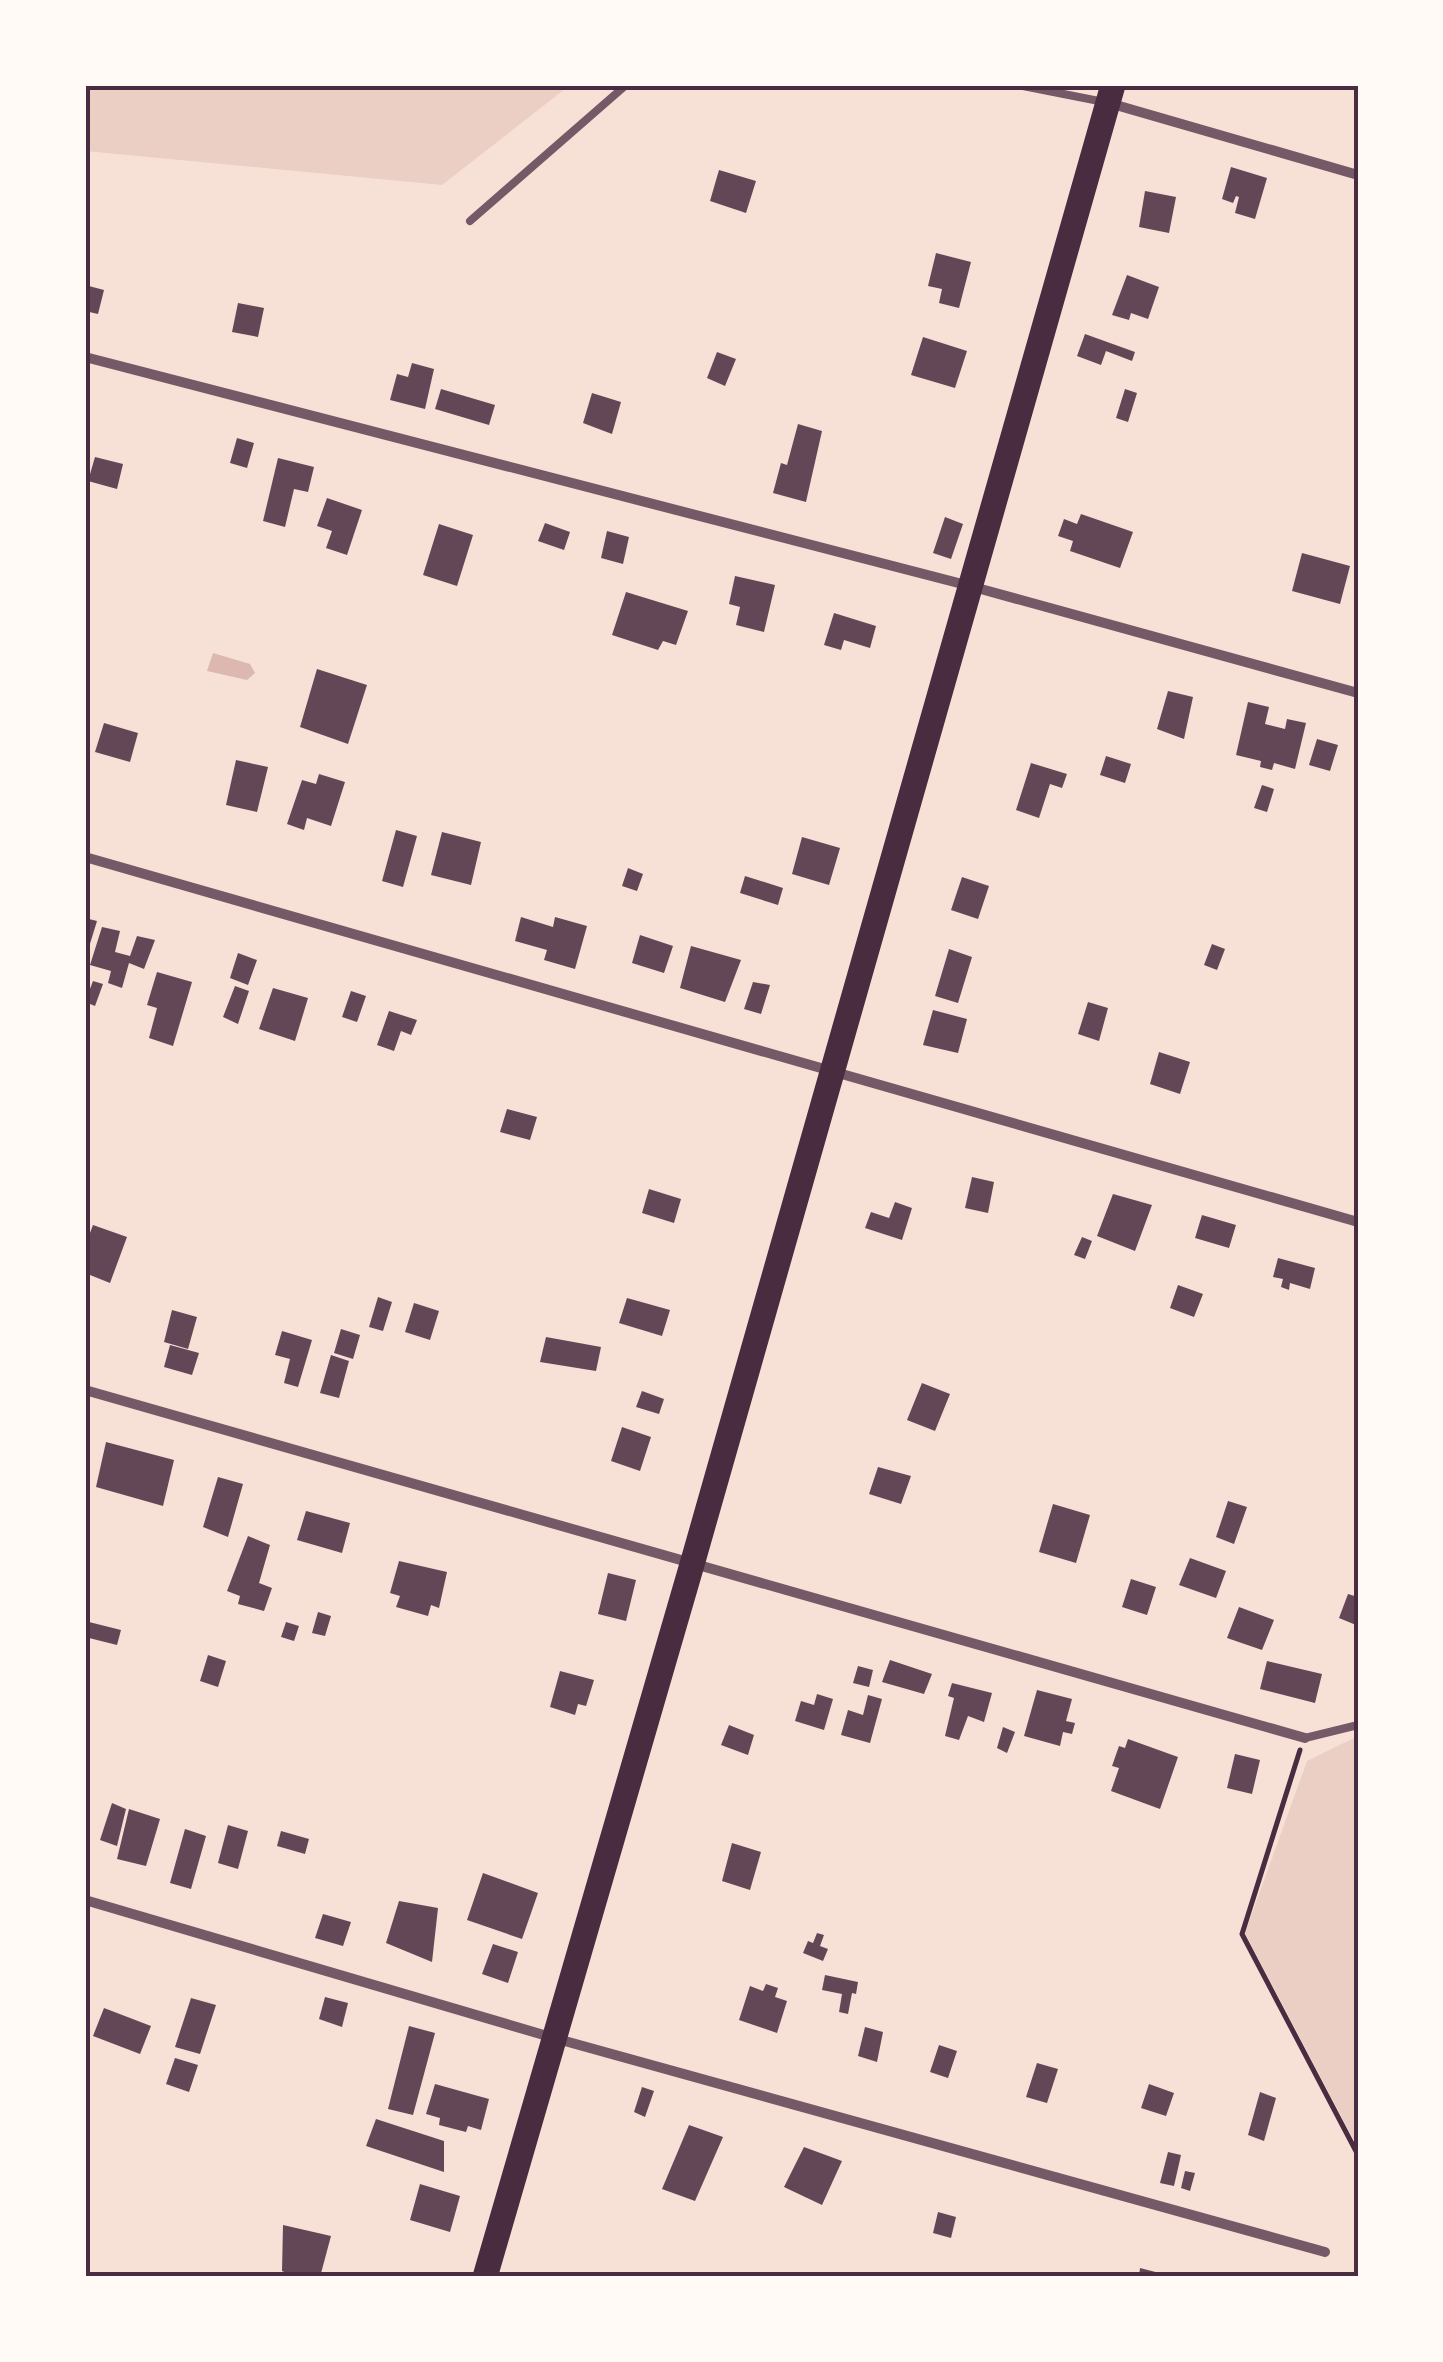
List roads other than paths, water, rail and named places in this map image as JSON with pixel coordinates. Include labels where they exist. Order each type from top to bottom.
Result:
[{"type":"highway","points":[[486,2277],[694,1562],[1111,94]]},
{"type":"street","points":[[1111,94],[1358,175]]},
{"type":"street","points":[[85,357],[970,586],[1358,694]]},
{"type":"street","points":[[85,858],[1358,1222]]},
{"type":"street","points":[[85,1390],[1305,1738]]},
{"type":"street","points":[[85,1900],[554,2038],[1325,2252]]},
{"type":"lane","points":[[470,222],[626,85]]},
{"type":"lane","points":[[1018,85],[1111,94]]},
{"type":"lane","points":[[1305,1738],[1358,1725]]}]
